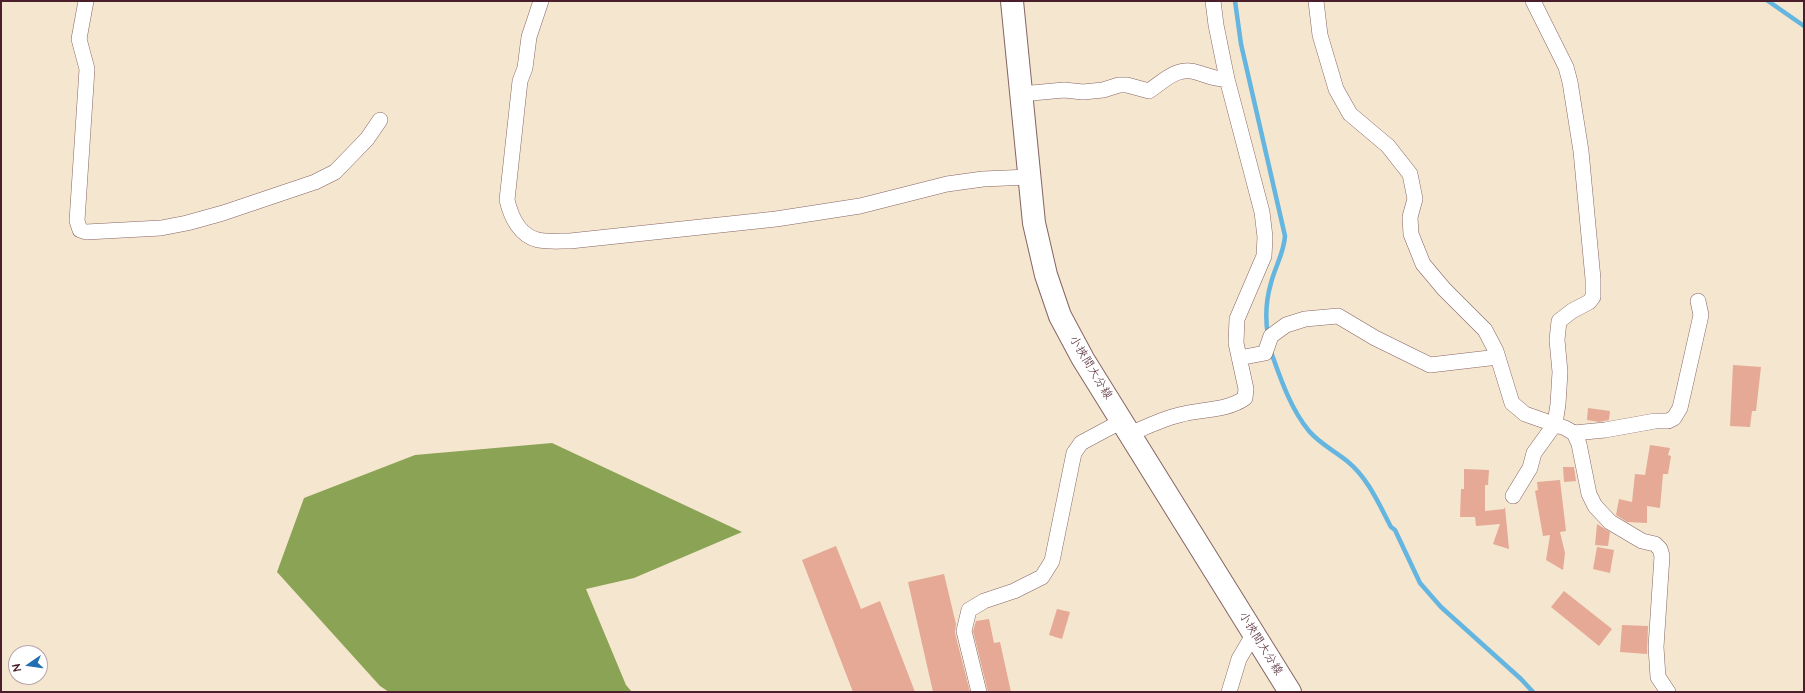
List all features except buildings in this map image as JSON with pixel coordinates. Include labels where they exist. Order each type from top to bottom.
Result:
[{"type":"main road","name":"小挾間大分線","points":[[1012,1],[1034,223],[1046,275],[1060,316],[1253,635],[1290,692]]},
{"type":"street","points":[[86,1],[79,39],[87,69],[77,221],[80,230],[86,232],[161,228],[187,223],[238,208],[315,182],[335,172],[367,139],[380,120]]},
{"type":"street","points":[[541,1],[529,37],[525,68],[520,81],[507,200],[510,212],[520,230],[538,240],[570,241],[776,219],[860,206],[946,184],[984,179],[1029,177]]},
{"type":"street","points":[[979,692],[964,631],[969,610],[984,601],[1014,591],[1042,577],[1052,560],[1074,453],[1082,443],[1126,427],[1159,421],[1180,414],[1238,403],[1245,398],[1246,389],[1236,343],[1237,318],[1264,256],[1265,236],[1262,212],[1227,79],[1216,25],[1213,1]]},
{"type":"street","points":[[1316,1],[1320,35],[1336,89],[1350,114],[1388,146],[1410,174],[1415,199],[1410,217],[1411,234],[1423,264],[1485,330],[1498,357],[1512,403],[1525,414],[1555,424],[1574,433],[1605,430],[1655,421],[1668,421],[1674,418],[1680,408],[1701,315],[1698,301]]},
{"type":"street","points":[[1513,496],[1530,468],[1534,453],[1555,424],[1560,372],[1558,340],[1559,321],[1572,311],[1589,302],[1594,297],[1594,279],[1581,151],[1570,82],[1566,67],[1533,1]]},
{"type":"street","points":[[1021,94],[1064,90],[1083,92],[1103,90],[1119,85],[1149,91],[1168,76],[1183,70],[1193,70],[1219,80],[1227,79]]},
{"type":"street","points":[[1239,358],[1265,353],[1272,336],[1286,325],[1305,319],[1338,316],[1375,338],[1430,365],[1498,357]]},
{"type":"street","points":[[1574,433],[1579,444],[1589,494],[1595,506],[1610,522],[1642,541],[1655,544],[1660,548],[1662,556],[1656,647],[1658,677],[1668,692]]},
{"type":"street","points":[[1229,692],[1240,659],[1253,635]]},
{"type":"green space","points":[[552,443],[742,532],[634,578],[586,589],[626,685],[632,692],[389,692],[380,686],[277,572],[304,498],[415,455]]},
{"type":"waterway","points":[[1235,1],[1241,44],[1285,236],[1283,248],[1269,289],[1266,316],[1268,336]]},
{"type":"waterway","points":[[1768,1],[1804,26]]},
{"type":"waterway","points":[[1270,349],[1286,392],[1302,422],[1318,440],[1342,457],[1361,475],[1367,483],[1391,527],[1395,530],[1420,583],[1441,607],[1521,679],[1533,692]]}]
